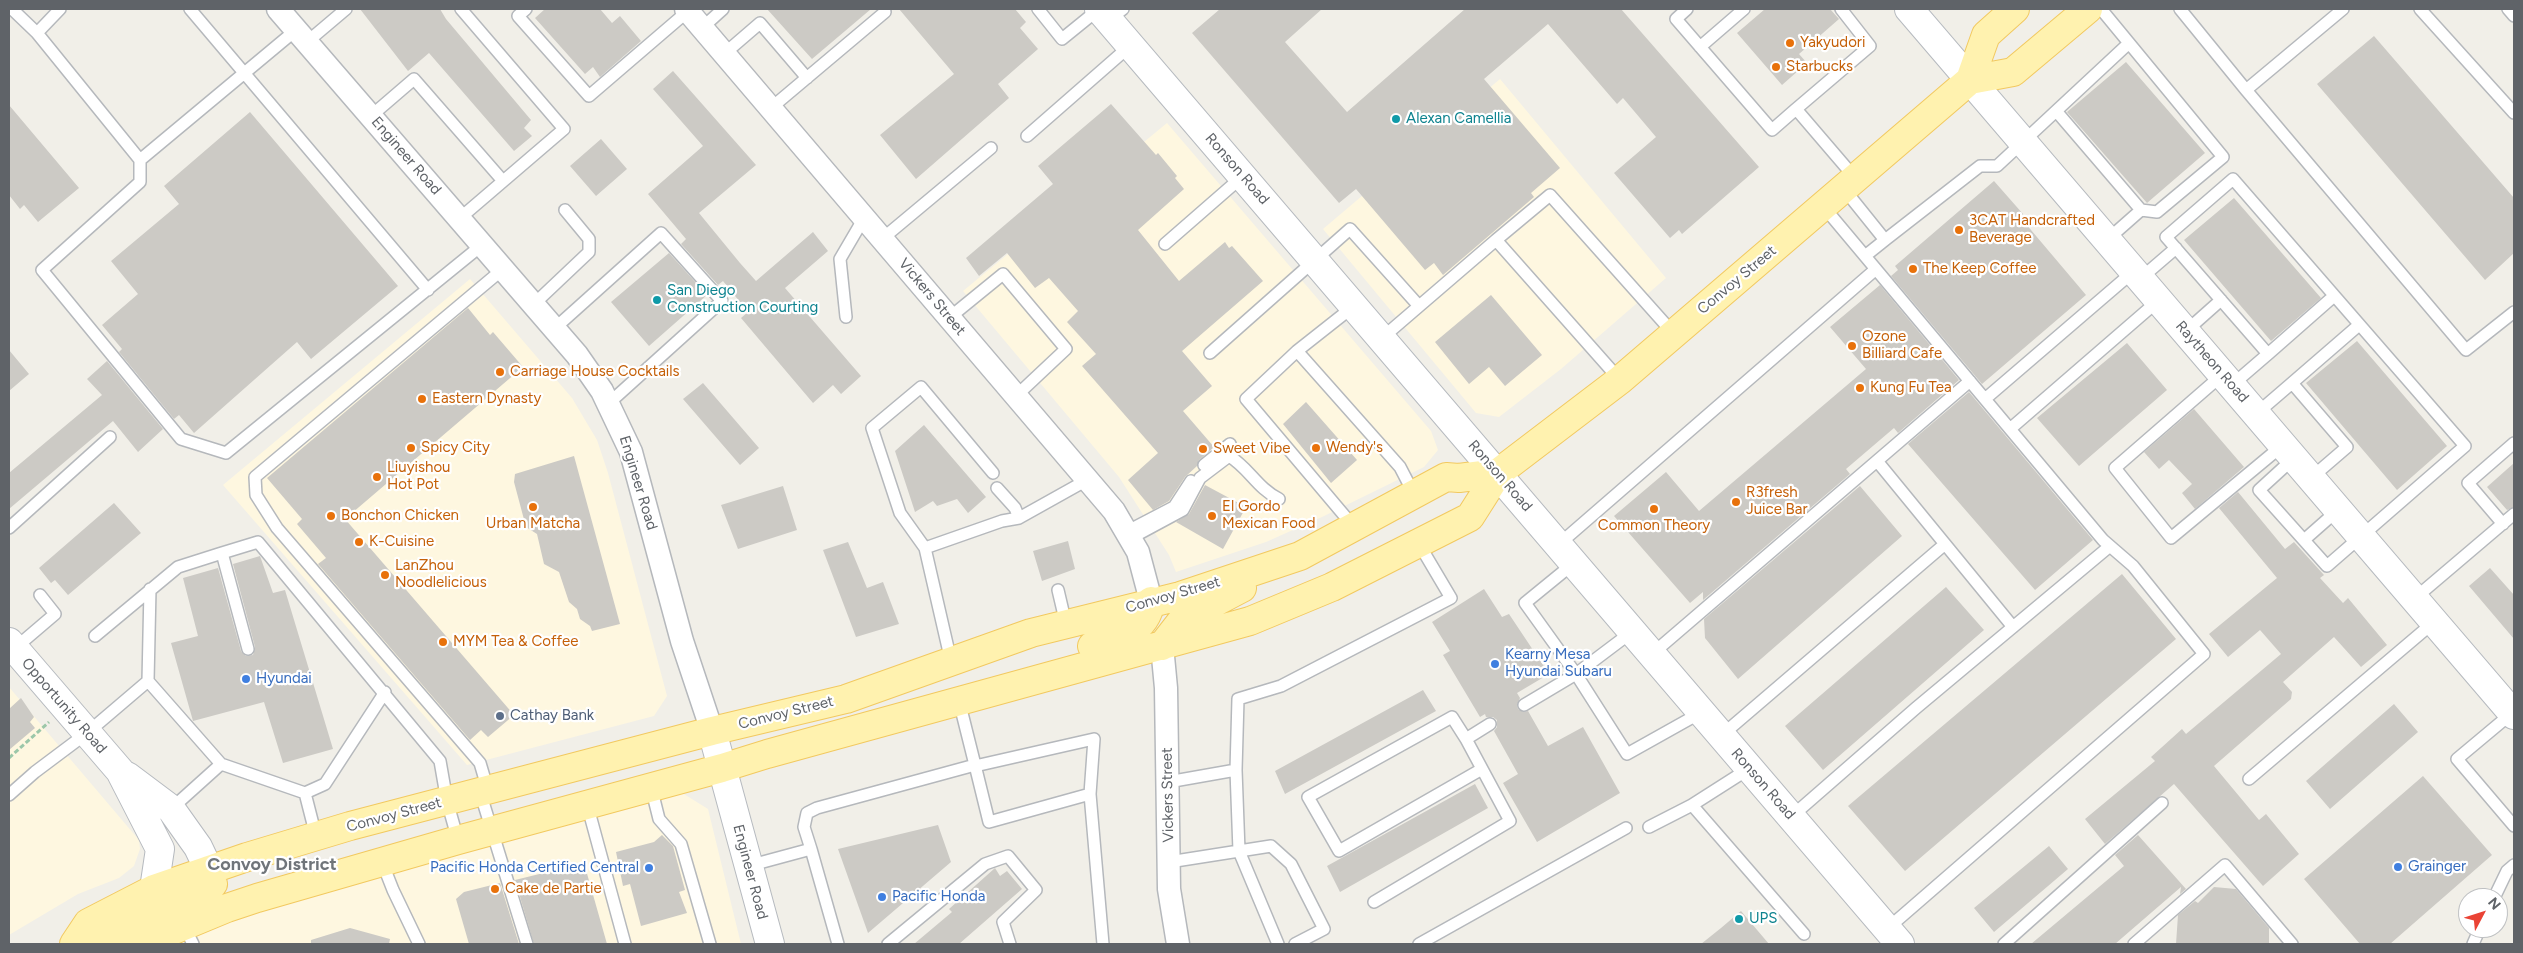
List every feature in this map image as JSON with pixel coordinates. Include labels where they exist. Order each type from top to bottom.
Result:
[{"type":"main road","name":"Convoy Street","points":[[140,944],[188,935],[257,898],[959,700],[1250,621],[1296,603],[1419,544],[1470,517],[1498,474],[1620,380],[1970,80],[1986,35],[2015,9]]},
{"type":"main road","points":[[1970,80],[2013,72],[2088,9]]},
{"type":"main road","name":"Convoy Street","points":[[74,944],[88,923],[154,889],[209,870],[316,836],[712,732],[846,699],[1031,633],[1151,601],[1180,596],[1300,556],[1446,477],[1459,478],[1498,474]]},
{"type":"main road","points":[[1162,646],[1183,618],[1300,556]]},
{"type":"main road","points":[[1005,688],[1022,664],[1111,641],[1134,631],[1149,616],[1151,601]]},
{"type":"main road","points":[[94,944],[202,898],[213,884],[209,870]]},
{"type":"street","name":"Engineer Road","points":[[278,9],[580,359],[602,391],[631,452],[682,641],[712,732],[770,944]]},
{"type":"street","name":"Raytheon Road","points":[[1909,9],[2513,714]]},
{"type":"street","name":"Ronson Road","points":[[1108,12],[1130,45],[1894,936]]},
{"type":"street","name":"Vickers Street","points":[[692,16],[1087,480],[1129,535],[1138,552],[1151,601]]},
{"type":"street","name":"Opportunity Road","points":[[12,645],[120,771]]},
{"type":"street","name":"Vickers Street","points":[[1162,646],[1166,688],[1169,889],[1178,944]]},
{"type":"street","points":[[120,771],[171,809],[198,847],[209,870]]},
{"type":"street","points":[[120,771],[160,849],[154,889]]},
{"type":"lane","points":[[12,9],[37,33],[140,160],[140,182],[42,270],[180,439],[226,453],[482,245]]},
{"type":"lane","points":[[37,33],[60,9]]},
{"type":"lane","points":[[190,9],[428,290]]},
{"type":"lane","points":[[140,160],[243,72],[346,9]]},
{"type":"lane","points":[[459,218],[564,129],[461,9]]},
{"type":"lane","points":[[526,9],[518,16],[589,96],[692,16],[723,9]]},
{"type":"lane","points":[[1038,9],[1062,39],[1108,12]]},
{"type":"lane","points":[[1687,9],[1676,19],[1772,130],[1870,46],[1841,9]]},
{"type":"lane","points":[[1700,47],[1744,9]]},
{"type":"lane","points":[[2057,112],[2141,210],[2157,212],[2223,157],[2101,9]]},
{"type":"lane","points":[[2180,9],[2466,350],[2514,312]]},
{"type":"lane","points":[[2246,90],[2344,9]]},
{"type":"lane","points":[[2420,9],[2514,113]]},
{"type":"lane","points":[[2508,9],[2514,16]]},
{"type":"lane","points":[[771,108],[885,12]]},
{"type":"lane","points":[[724,54],[760,23],[807,78]]},
{"type":"lane","points":[[1865,256],[1980,166],[1997,166],[2024,143],[2128,44]]},
{"type":"lane","points":[[1027,136],[1130,45]]},
{"type":"lane","points":[[371,116],[414,79],[502,182]]},
{"type":"lane","points":[[1796,109],[1850,184],[1885,240]]},
{"type":"lane","points":[[882,239],[991,148]]},
{"type":"lane","points":[[1165,244],[1243,176]]},
{"type":"lane","points":[[2268,354],[2166,237],[2233,179],[2465,446],[2327,566],[2259,490],[2296,461]]},
{"type":"lane","points":[[1382,338],[1550,195],[1674,334]]},
{"type":"lane","points":[[1823,206],[2110,546],[2133,566],[2204,654],[1913,904],[1894,936]]},
{"type":"lane","points":[[533,305],[589,252],[589,239],[565,210]]},
{"type":"lane","points":[[2107,240],[2141,210]]},
{"type":"lane","points":[[846,317],[840,259],[864,218]]},
{"type":"lane","points":[[1210,353],[1350,229],[1419,306]]},
{"type":"lane","points":[[554,329],[661,232],[722,301],[608,404]]},
{"type":"lane","points":[[1496,240],[1620,380]]},
{"type":"lane","points":[[1985,399],[2137,275],[2176,248]]},
{"type":"lane","points":[[503,269],[255,477],[256,495],[277,528],[480,763],[493,830],[527,944]]},
{"type":"lane","points":[[1702,712],[1627,754],[1576,674],[1525,603],[1566,554],[1876,269]]},
{"type":"lane","points":[[949,318],[1003,274],[1066,349],[1016,396]]},
{"type":"lane","points":[[2292,383],[2347,447],[2296,461],[2171,538],[2114,468],[2227,380],[2268,354],[2334,296]]},
{"type":"lane","points":[[2010,429],[2159,300]]},
{"type":"lane","points":[[2186,332],[2222,300]]},
{"type":"lane","points":[[1354,306],[1297,351],[1246,399],[1354,527]]},
{"type":"lane","points":[[2256,414],[2359,325]]},
{"type":"lane","points":[[1297,351],[1400,467],[1414,494]]},
{"type":"lane","points":[[1652,654],[1970,381]]},
{"type":"lane","points":[[951,661],[925,548],[900,513],[872,428],[921,387],[993,474]]},
{"type":"lane","points":[[9,528],[110,437]]},
{"type":"lane","points":[[2503,524],[2468,483],[2514,443]]},
{"type":"lane","points":[[1129,535],[1174,507],[1197,471],[1230,444]]},
{"type":"lane","points":[[1129,535],[1183,510],[1200,478],[1230,456],[1237,461],[1265,492],[1279,498]]},
{"type":"lane","points":[[1877,461],[2013,627]]},
{"type":"lane","points":[[925,548],[1002,521],[1019,518],[1087,480]]},
{"type":"lane","points":[[997,488],[1015,508],[1019,518]]},
{"type":"lane","points":[[2304,540],[2338,510]]},
{"type":"lane","points":[[2414,599],[2514,514]]},
{"type":"lane","points":[[95,636],[178,567],[258,542],[385,692],[440,761],[447,801],[458,840]]},
{"type":"lane","points":[[1278,944],[1239,851],[1236,770],[1238,698],[1281,686],[1451,598],[1419,544]]},
{"type":"lane","points":[[1722,735],[1945,544]]},
{"type":"lane","points":[[1791,817],[2110,546]]},
{"type":"lane","points":[[222,552],[248,649]]},
{"type":"lane","points":[[150,589],[148,681],[221,764],[305,793],[325,784],[385,692]]},
{"type":"lane","points":[[1058,590],[1066,624]]},
{"type":"lane","points":[[12,645],[55,614],[40,596]]},
{"type":"lane","points":[[2249,779],[2434,622]]},
{"type":"lane","points":[[1524,705],[1576,674],[1632,631]]},
{"type":"lane","points":[[9,795],[35,772],[87,733],[148,681]]},
{"type":"lane","points":[[959,700],[989,822],[1090,794]]},
{"type":"lane","points":[[2513,714],[2457,759],[2514,826]]},
{"type":"lane","points":[[1374,902],[1510,820],[1466,739],[1452,717],[1308,798],[1339,851],[1482,770]]},
{"type":"lane","points":[[1466,739],[1490,724]]},
{"type":"lane","points":[[838,944],[804,827],[807,813],[817,808],[975,766],[1094,739],[1090,794],[1103,944]]},
{"type":"lane","points":[[171,809],[221,764]]},
{"type":"lane","points":[[1649,827],[1692,805],[1750,768]]},
{"type":"lane","points":[[1168,782],[1236,770]]},
{"type":"lane","points":[[650,787],[660,819],[681,844],[710,944]]},
{"type":"lane","points":[[305,793],[316,836]]},
{"type":"lane","points":[[2004,944],[2162,803]]},
{"type":"lane","points":[[587,804],[625,944]]},
{"type":"lane","points":[[1692,805],[1804,934]]},
{"type":"lane","points":[[1418,944],[1626,828]]},
{"type":"lane","points":[[1169,862],[1271,846],[1291,864],[1324,929],[1295,944]]},
{"type":"lane","points":[[748,866],[811,849]]},
{"type":"lane","points":[[888,944],[985,864],[1008,856],[1036,890],[1003,922],[1010,944]]},
{"type":"lane","points":[[382,862],[393,890],[420,944]]},
{"type":"lane","points":[[2134,944],[2225,865],[2292,944]]},
{"type":"lane","points":[[2499,888],[2507,871],[2514,865]]},
{"type":"path","points":[[9,758],[52,720]]},
{"type":"shaded area","points":[[1500,79],[1666,278],[1561,369],[1499,417],[1476,413],[1323,229]]},
{"type":"shaded area","points":[[1167,123],[1431,431],[1438,450],[1424,467],[1322,517],[1266,542],[1176,572],[1169,555],[1119,477],[963,291]]},
{"type":"shaded area","points":[[470,279],[572,398],[597,440],[608,473],[667,696],[654,716],[467,765],[223,485]]},
{"type":"shaded area","points":[[9,687],[139,840],[140,849],[134,866],[119,878],[78,894],[9,935]]},
{"type":"shaded area","points":[[679,791],[708,809],[741,944],[170,944],[263,904]]},
{"type":"building","points":[[360,9],[440,9],[446,19],[531,120],[524,128],[532,136],[514,151],[429,53],[408,71]]},
{"type":"building","points":[[545,9],[600,9],[612,23],[620,16],[641,41],[600,77],[593,67],[585,74],[535,18]]},
{"type":"building","points":[[767,9],[871,9],[812,59]]},
{"type":"building","points":[[899,9],[1015,9],[1026,22],[1020,28],[1038,49],[998,84],[1009,98],[916,179],[880,135],[954,74]]},
{"type":"building","name":"Alexan Camellia","points":[[1220,9],[1322,9],[1285,42],[1347,112],[1465,9],[1621,9],[1759,167],[1682,234],[1679,230],[1670,238],[1614,173],[1656,137],[1623,98],[1617,104],[1548,24],[1484,79],[1560,168],[1531,193],[1534,197],[1443,275],[1434,263],[1425,270],[1356,189],[1339,203],[1192,33]]},
{"type":"building","points":[[1765,9],[1830,9],[1839,19],[1799,54],[1807,63],[1782,85],[1737,33]]},
{"type":"building","points":[[2374,36],[2514,198],[2514,253],[2485,280],[2317,84]]},
{"type":"building","points":[[2126,62],[2205,153],[2147,203],[2067,112]]},
{"type":"building","points":[[673,71],[756,165],[699,213],[740,263],[756,281],[813,232],[828,251],[785,288],[861,376],[841,394],[833,385],[813,403],[741,318],[748,312],[723,281],[718,285],[681,244],[686,239],[648,194],[703,146],[653,89]]},
{"type":"building","points":[[1111,104],[1156,155],[1158,153],[1177,176],[1175,178],[1184,189],[1138,230],[1179,281],[1225,242],[1229,248],[1232,246],[1263,281],[1182,351],[1212,386],[1183,411],[1214,447],[1199,460],[1197,466],[1185,477],[1169,501],[1153,510],[1128,480],[1158,453],[1082,366],[1096,354],[1067,322],[1078,311],[1049,278],[1035,288],[1007,253],[979,276],[966,258],[1053,184],[1038,166]]},
{"type":"building","points":[[9,105],[79,188],[38,222],[24,205],[20,209],[9,195]]},
{"type":"building","points":[[250,112],[398,286],[311,359],[297,342],[194,433],[179,415],[174,419],[119,352],[122,349],[102,325],[138,294],[111,261],[179,204],[164,186]]},
{"type":"building","points":[[601,139],[627,169],[596,196],[570,166]]},
{"type":"building","points":[[1994,181],[2023,214],[2020,217],[2086,295],[1982,384],[1891,276],[1898,270],[1895,266]]},
{"type":"building","points":[[2234,198],[2321,298],[2271,341],[2184,240]]},
{"type":"building","name":"San Diego Construction Courting","points":[[669,253],[707,295],[649,346],[611,302]]},
{"type":"building","points":[[1880,285],[1959,380],[1898,433],[1894,428],[1846,469],[1850,474],[1703,600],[1703,592],[1690,603],[1614,516],[1666,472],[1699,511],[1866,369],[1830,327]]},
{"type":"building","points":[[1491,295],[1542,355],[1505,386],[1489,367],[1469,384],[1435,342]]},
{"type":"building","points":[[468,308],[490,335],[493,332],[523,367],[345,519],[514,715],[488,737],[481,730],[470,740],[318,564],[326,558],[297,524],[302,519],[267,478]]},
{"type":"building","points":[[2357,341],[2447,446],[2397,490],[2306,383]]},
{"type":"building","points":[[2127,343],[2167,390],[2079,466],[2037,418]]},
{"type":"building","points":[[9,350],[29,374],[9,391]]},
{"type":"building","points":[[107,361],[163,429],[138,452],[113,421],[9,509],[9,473],[102,395],[87,379]]},
{"type":"building","points":[[703,383],[759,448],[740,465],[683,399]]},
{"type":"building","points":[[1969,392],[2093,540],[2035,590],[1908,444]]},
{"type":"building","points":[[1306,402],[1357,460],[1331,483],[1283,424]]},
{"type":"building","points":[[2194,409],[2244,467],[2195,509],[2182,493],[2192,484],[2169,460],[2159,469],[2144,452]]},
{"type":"building","points":[[924,425],[986,497],[968,513],[957,499],[937,506],[933,501],[915,512],[895,451]]},
{"type":"building","points":[[574,456],[620,624],[592,631],[590,626],[580,619],[577,609],[569,602],[559,572],[544,564],[537,534],[526,527],[514,482],[515,474]]},
{"type":"building","points":[[2514,463],[2514,507],[2507,510],[2487,487]]},
{"type":"building","name":"El Gordo Mexican Food","points":[[1205,485],[1246,507],[1223,549],[1176,522],[1189,514]]},
{"type":"building","points":[[783,486],[797,530],[738,549],[721,505]]},
{"type":"building","points":[[1860,486],[1902,536],[1738,679],[1705,638],[1704,619]]},
{"type":"building","points":[[2238,492],[2285,549],[2294,542],[2324,575],[2320,578],[2343,603],[2348,598],[2387,645],[2361,667],[2334,637],[2283,682],[2292,692],[2291,699],[2214,766],[2259,820],[2266,814],[2299,854],[2263,886],[2174,784],[2105,844],[2085,819],[2155,761],[2151,757],[2182,729],[2186,734],[2281,654],[2260,630],[2228,657],[2209,634],[2277,578],[2219,508]]},
{"type":"building","points":[[114,503],[141,533],[68,595],[55,580],[51,583],[39,568]]},
{"type":"building","points":[[1068,541],[1075,569],[1042,581],[1033,551]]},
{"type":"building","points":[[848,542],[867,588],[883,582],[899,624],[856,637],[823,550]]},
{"type":"building","name":"Hyundai","points":[[260,556],[273,593],[285,590],[333,749],[283,763],[264,702],[193,721],[171,643],[198,636],[183,578],[218,568],[241,651],[246,656],[253,655],[255,647],[233,564]]},
{"type":"building","points":[[2490,568],[2514,595],[2514,639],[2469,586]]},
{"type":"building","points":[[2122,574],[2176,639],[1905,871],[1848,806]]},
{"type":"building","points":[[1946,587],[1984,630],[1823,770],[1785,726]]},
{"type":"building","points":[[1484,589],[1502,617],[1509,614],[1549,674],[1517,693],[1520,698],[1517,705],[1518,709],[1524,712],[1528,711],[1548,746],[1583,727],[1620,793],[1537,842],[1503,783],[1518,774],[1494,731],[1497,727],[1497,720],[1493,717],[1486,717],[1485,714],[1480,717],[1443,655],[1450,651],[1432,622]]},
{"type":"building","points":[[1423,690],[1436,711],[1285,794],[1275,771]]},
{"type":"building","points":[[21,698],[34,717],[30,722],[35,728],[9,750],[9,709]]},
{"type":"building","points":[[2394,704],[2418,732],[2330,809],[2306,781]]},
{"type":"building","name":"Grainger","points":[[2423,776],[2492,855],[2390,944],[2360,944],[2304,879]]},
{"type":"building","points":[[1475,784],[1488,808],[1340,892],[1327,866]]},
{"type":"building","name":"Pacific Honda","points":[[938,825],[951,862],[868,933],[838,849]]},
{"type":"building","name":"Pacific Honda Certified Central","points":[[662,835],[673,846],[685,890],[679,892],[687,913],[641,926],[630,884],[623,886],[616,852],[654,842]]},
{"type":"building","points":[[2138,835],[2186,889],[2180,894],[2181,887],[2115,944],[2031,944],[2124,866],[2115,855]]},
{"type":"building","points":[[2049,846],[2068,869],[1994,932],[1974,908]]},
{"type":"building","points":[[584,863],[607,944],[534,944],[515,880]]},
{"type":"building","points":[[995,868],[1000,876],[1007,871],[1022,889],[959,944],[914,944],[952,912],[949,909]]},
{"type":"building","points":[[500,883],[519,944],[469,944],[456,899],[464,892]]},
{"type":"building","points":[[2214,887],[2236,889],[2269,928],[2269,944],[2176,944],[2178,915],[2195,901],[2198,903]]},
{"type":"building","name":"UPS","points":[[1741,911],[1769,944],[1701,944],[1721,928]]},
{"type":"building","points":[[350,928],[390,939],[389,944],[311,944],[311,940]]},
{"type":"place","name":"Yakyudori","points":[[1790,43]]},
{"type":"place","name":"Starbucks","points":[[1776,67]]},
{"type":"place","name":"Alexan Camellia","points":[[1396,119]]},
{"type":"place","name":"3CAT Handcrafted Beverage","points":[[1959,230]]},
{"type":"place","name":"The Keep Coffee","points":[[1913,269]]},
{"type":"place","name":"San Diego Construction Courting","points":[[657,300]]},
{"type":"place","name":"Ozone Billiard Cafe","points":[[1852,346]]},
{"type":"place","name":"Carriage House Cocktails","points":[[500,372]]},
{"type":"place","name":"Kung Fu Tea","points":[[1860,388]]},
{"type":"place","name":"Eastern Dynasty","points":[[422,399]]},
{"type":"place","name":"Spicy City","points":[[411,448]]},
{"type":"place","name":"Wendy's","points":[[1316,448]]},
{"type":"place","name":"Sweet Vibe","points":[[1203,449]]},
{"type":"place","name":"Liuyishou Hot Pot","points":[[377,477]]},
{"type":"place","name":"R3fresh Juice Bar","points":[[1736,502]]},
{"type":"place","name":"Urban Matcha","points":[[533,507]]},
{"type":"place","name":"Common Theory","points":[[1654,509]]},
{"type":"place","name":"Bonchon Chicken","points":[[331,516]]},
{"type":"place","name":"El Gordo Mexican Food","points":[[1212,516]]},
{"type":"place","name":"K-Cuisine","points":[[359,542]]},
{"type":"place","name":"LanZhou Noodlelicious","points":[[385,575]]},
{"type":"place","name":"MYM Tea & Coffee","points":[[443,642]]},
{"type":"place","name":"Kearny Mesa Hyundai Subaru","points":[[1495,664]]},
{"type":"place","name":"Hyundai","points":[[246,679]]},
{"type":"place","name":"Cathay Bank","points":[[500,716]]},
{"type":"place","name":"Grainger","points":[[2398,867]]},
{"type":"place","name":"Pacific Honda Certified Central","points":[[649,868]]},
{"type":"place","name":"Cake de Partie","points":[[495,889]]},
{"type":"place","name":"Pacific Honda","points":[[882,897]]},
{"type":"place","name":"UPS","points":[[1739,919]]},
{"type":"district","name":"Convoy District","points":[[272,865]]}]
